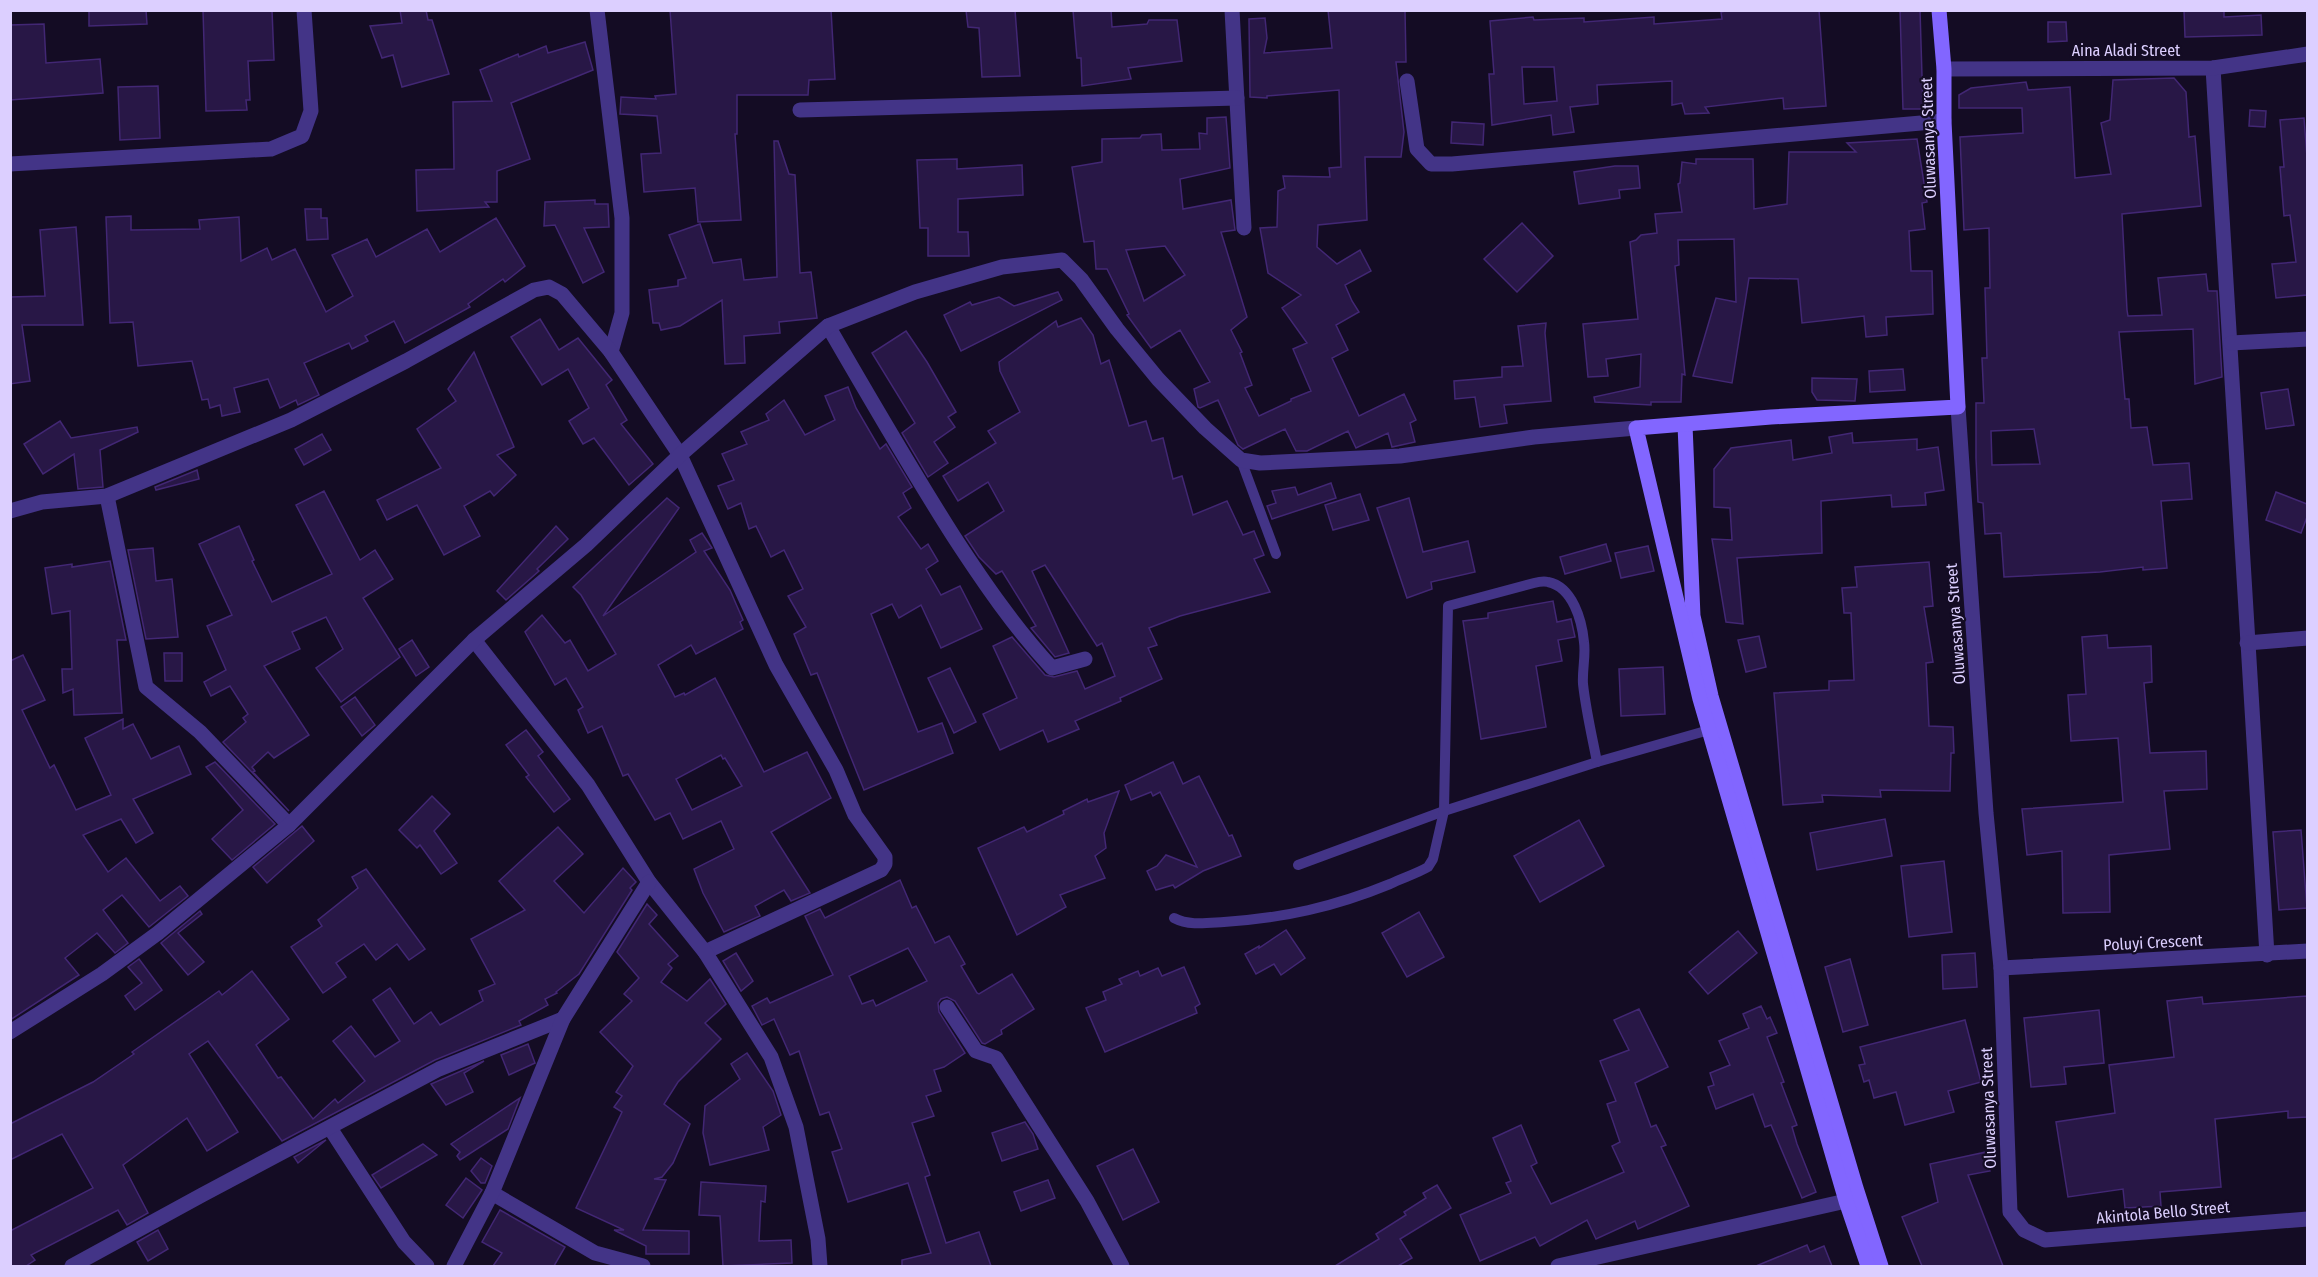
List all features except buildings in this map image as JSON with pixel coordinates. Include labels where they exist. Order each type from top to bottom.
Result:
[{"type":"street","points":[[10,164],[271,149],[302,136],[311,111],[304,10]]},
{"type":"street","points":[[597,10],[622,218],[622,313],[611,352]]},
{"type":"street","points":[[1232,10],[1244,228]]},
{"type":"street","name":"Oluwasanya Street","points":[[1939,10],[1944,69],[1944,121],[1958,407],[1986,813],[2001,968],[2010,1212],[2024,1230]]},
{"type":"street","name":"Aina Aladi Street","points":[[1944,69],[2213,68],[2307,54]]},
{"type":"street","points":[[2213,68],[2267,955]]},
{"type":"street","points":[[1407,81],[1417,149],[1431,164],[1944,121]]},
{"type":"street","points":[[800,110],[1237,98]]},
{"type":"street","points":[[10,1032],[102,974],[158,933],[289,825],[474,640],[586,545],[680,455],[828,326],[915,292],[1002,267],[1062,260],[1081,279],[1117,329],[1158,379],[1205,428],[1241,460],[1260,462],[1400,456],[1534,437],[1636,428],[1772,417],[1958,407]]},
{"type":"street","points":[[10,511],[42,502],[107,496],[291,420],[406,361],[534,290],[549,287],[562,294],[611,352],[680,455],[776,664],[836,770],[855,815],[885,857],[885,864],[880,870],[705,952]]},
{"type":"street","points":[[828,326],[909,468],[980,577],[1035,650],[1052,668],[1085,659]]},
{"type":"street","points":[[2231,343],[2307,339]]},
{"type":"street","points":[[1685,425],[1693,616],[1709,684],[1836,1122],[1881,1266]]},
{"type":"street","points":[[1636,428],[1709,730],[1846,1201],[1868,1266]]},
{"type":"street","points":[[107,496],[146,687],[200,732],[289,825]]},
{"type":"street","points":[[2247,643],[2307,638]]},
{"type":"street","points":[[474,640],[588,785],[650,882],[705,952],[771,1057],[796,1127],[818,1239],[820,1266]]},
{"type":"street","points":[[453,1266],[492,1193],[563,1019],[650,882]]},
{"type":"street","name":"Poluyi Crescent","points":[[2001,968],[2307,951]]},
{"type":"street","points":[[947,1007],[976,1051],[996,1058],[1087,1201],[1122,1266]]},
{"type":"street","points":[[72,1266],[439,1069],[563,1019]]},
{"type":"street","points":[[330,1128],[404,1242],[427,1266]]},
{"type":"street","points":[[492,1193],[595,1253],[643,1266]]},
{"type":"street","points":[[1558,1266],[1846,1201]]},
{"type":"street","name":"Akintola Bello Street","points":[[2024,1230],[2045,1240],[2307,1219]]},
{"type":"lane","points":[[1241,460],[1276,554]]},
{"type":"lane","points":[[1174,918],[1184,923],[1247,920],[1316,910],[1357,897],[1428,867],[1433,859],[1444,811],[1448,606],[1534,583],[1548,582],[1567,594],[1581,619],[1585,644],[1582,670],[1598,762]]},
{"type":"lane","points":[[1298,865],[1444,811],[1598,762],[1709,730]]}]
